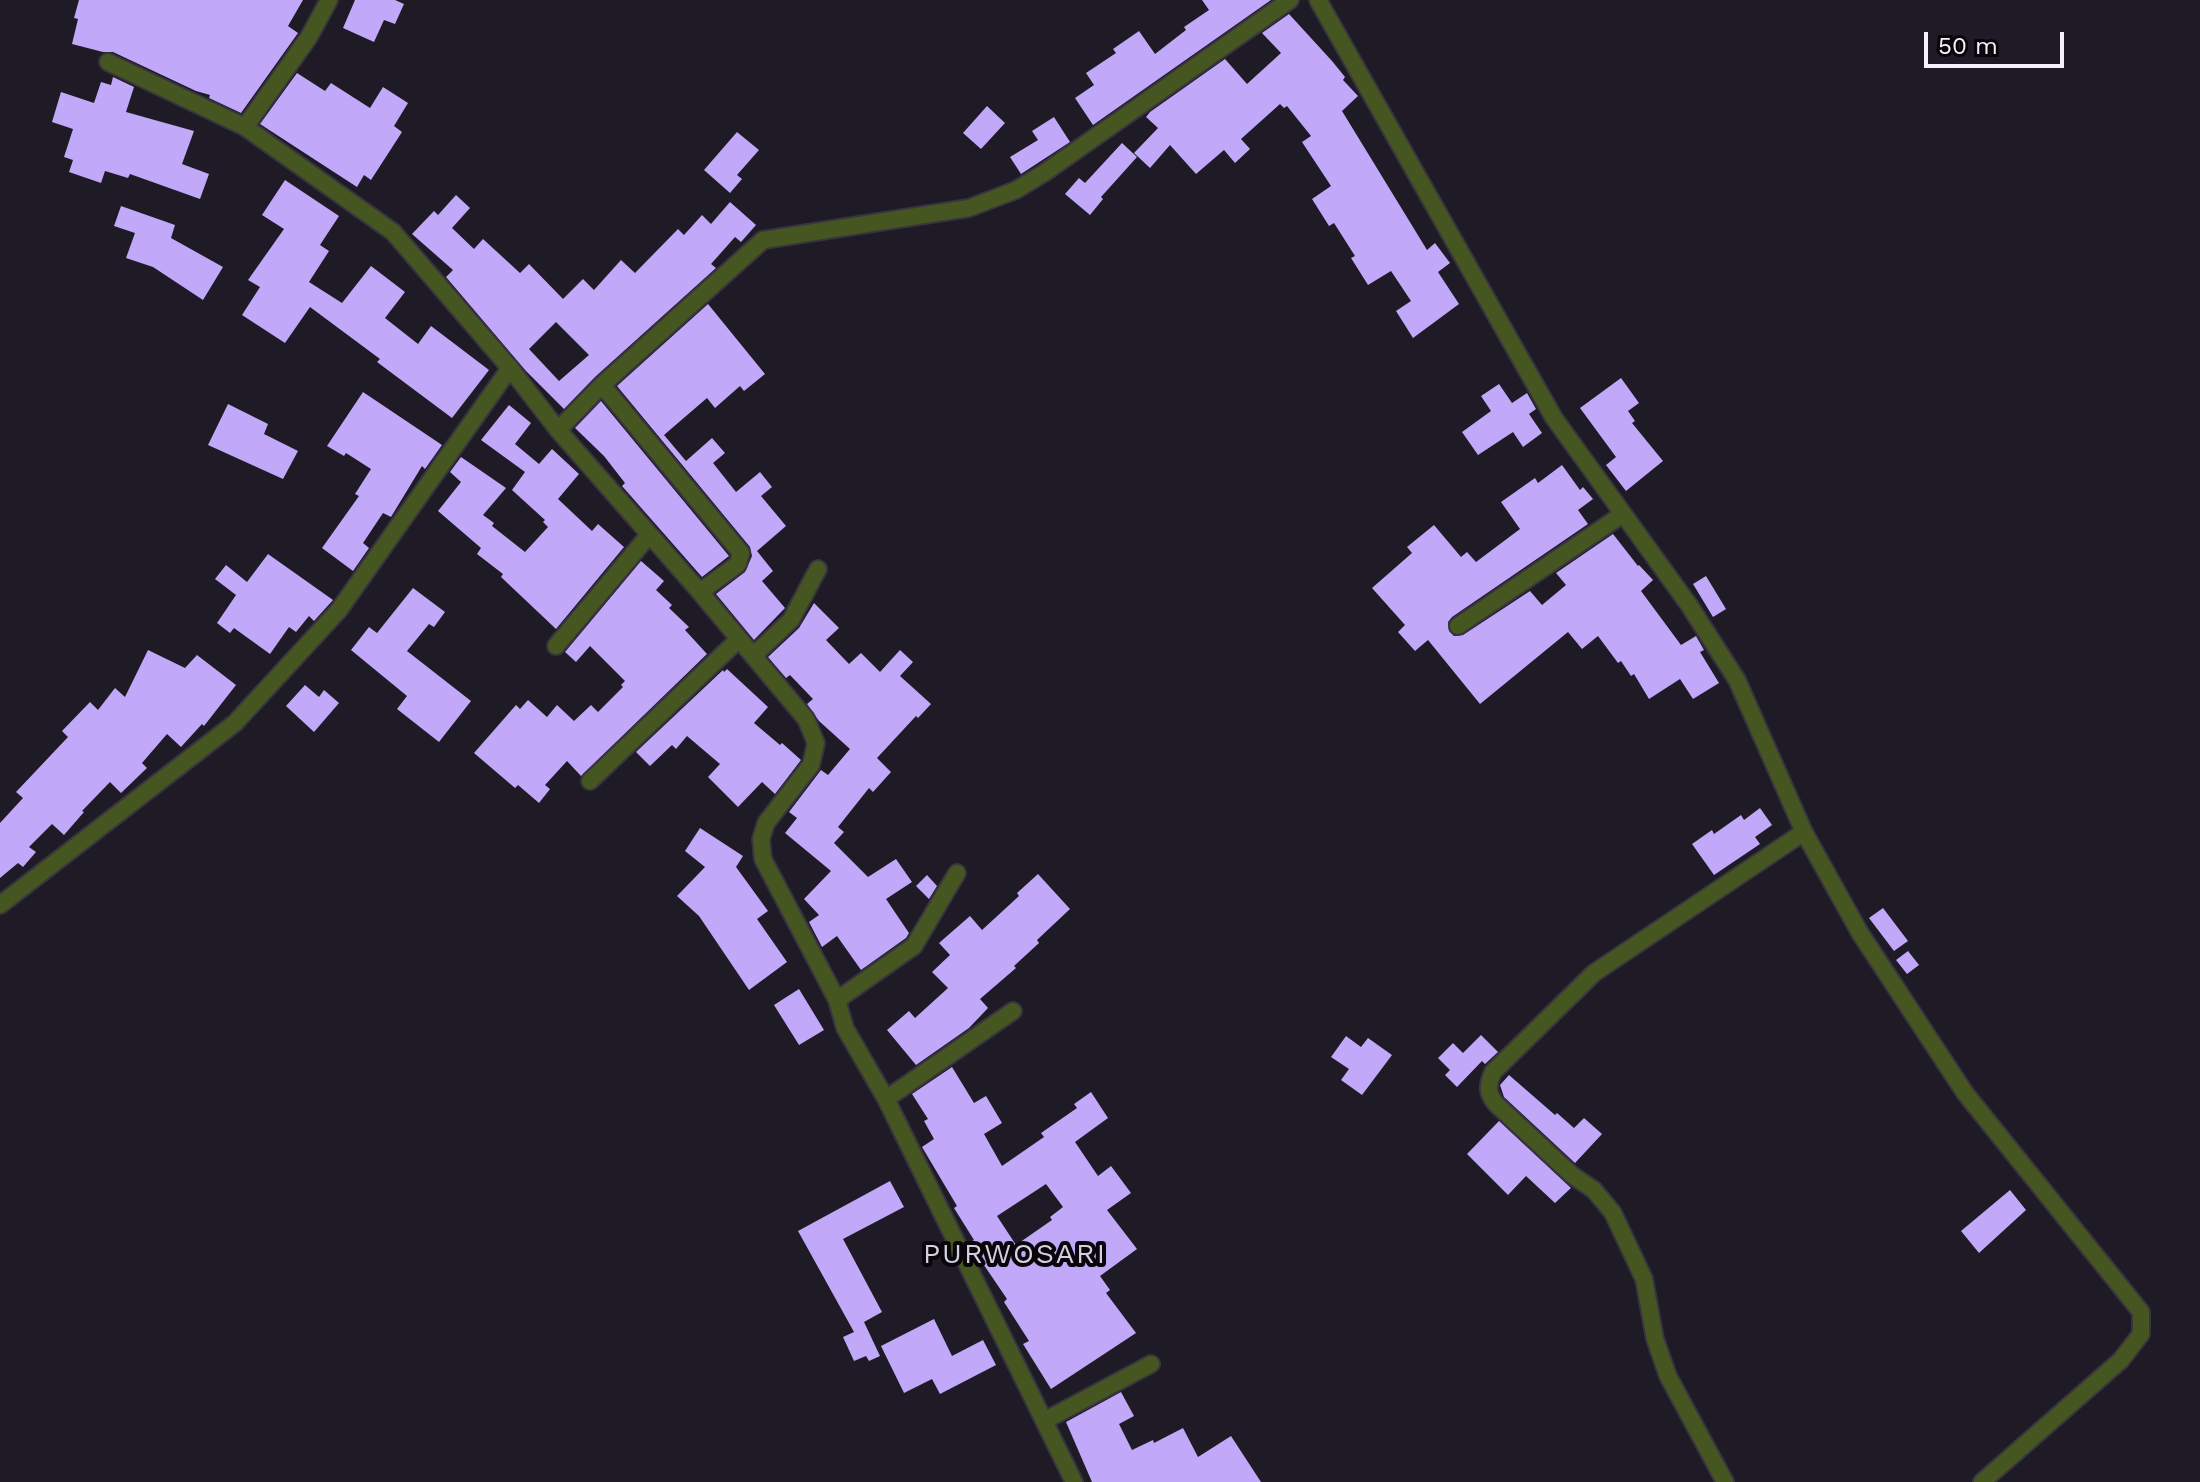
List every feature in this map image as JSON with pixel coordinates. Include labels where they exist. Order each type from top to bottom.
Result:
[{"type":"street","points":[[245,127],[309,37],[329,0]]},
{"type":"street","points":[[558,430],[602,385],[763,240],[969,208],[1016,190],[1290,0]]},
{"type":"street","points":[[1318,0],[1554,418],[1689,605],[1737,680],[1804,832],[1860,933],[1965,1093],[2141,1312],[2141,1334],[2121,1360],[1982,1482]]},
{"type":"street","points":[[108,62],[245,127],[393,232],[806,719],[816,743],[811,765],[766,823],[761,839],[763,859],[837,1000],[845,1028],[886,1099],[1074,1482]]},
{"type":"street","points":[[0,905],[235,723],[339,610],[510,368]]},
{"type":"street","points":[[602,385],[741,553],[738,564],[700,592]]},
{"type":"street","points":[[1458,626],[1623,514]]},
{"type":"street","points":[[556,646],[649,535]]},
{"type":"street","points":[[753,656],[791,620],[818,569]]},
{"type":"street","points":[[590,781],[739,639]]},
{"type":"street","points":[[1725,1482],[1668,1376],[1655,1339],[1644,1279],[1613,1213],[1594,1190],[1572,1175],[1496,1104],[1488,1094],[1488,1083],[1493,1072],[1594,973],[1804,832]]},
{"type":"street","points":[[837,1000],[914,946],[957,873]]},
{"type":"street","points":[[886,1099],[1013,1011]]},
{"type":"street","points":[[1044,1421],[1151,1364]]},
{"type":"building","points":[[79,0],[303,0],[288,26],[298,33],[241,113],[209,98],[210,95],[113,52],[72,44]]},
{"type":"building","points":[[355,0],[395,0],[404,4],[395,24],[384,20],[374,42],[343,28]]},
{"type":"building","points":[[1202,0],[1271,0],[1093,125],[1075,98],[1094,85],[1086,73],[1116,53],[1113,49],[1139,31],[1155,54],[1186,30],[1184,27],[1209,10]]},
{"type":"building","points":[[1289,14],[1332,61],[1345,77],[1343,80],[1358,96],[1342,111],[1427,250],[1435,243],[1450,263],[1438,272],[1459,304],[1413,338],[1396,311],[1411,301],[1391,271],[1368,285],[1351,258],[1355,256],[1334,223],[1329,226],[1312,199],[1331,186],[1302,142],[1311,136],[1287,106],[1284,108],[1280,104],[1241,139],[1250,149],[1235,163],[1224,150],[1196,174],[1170,145],[1150,168],[1134,153],[1158,128],[1146,117],[1150,112],[1225,59],[1247,84],[1281,53],[1262,33]]},
{"type":"building","points":[[297,73],[325,91],[331,83],[370,108],[383,87],[408,103],[394,126],[402,132],[371,180],[364,175],[357,187],[260,124]]},
{"type":"building","points":[[113,77],[134,87],[126,112],[194,131],[182,164],[209,174],[200,199],[130,174],[128,178],[105,171],[101,183],[69,172],[73,160],[64,157],[73,129],[52,122],[61,92],[94,103],[101,82],[111,85]]},
{"type":"building","points":[[987,106],[1005,123],[981,149],[963,133]]},
{"type":"building","points":[[1054,117],[1070,142],[1021,174],[1010,157],[1038,140],[1032,131]]},
{"type":"building","points":[[737,132],[759,150],[737,175],[742,179],[730,193],[704,170]]},
{"type":"building","points":[[1122,143],[1137,157],[1101,197],[1103,199],[1090,215],[1065,194],[1079,178],[1085,183]]},
{"type":"building","points":[[285,180],[339,216],[320,245],[329,251],[309,282],[342,303],[371,266],[405,292],[385,318],[418,344],[431,326],[489,370],[452,418],[310,307],[285,343],[242,315],[260,287],[248,280],[284,229],[262,215]]},
{"type":"building","points":[[456,195],[470,208],[452,228],[474,249],[483,239],[520,273],[529,264],[563,299],[583,279],[594,290],[621,260],[635,273],[678,229],[684,235],[702,215],[711,224],[730,202],[756,225],[741,242],[735,237],[711,264],[716,268],[564,409],[526,371],[446,277],[453,270],[412,234],[434,211],[438,215]],"holes":[[[556,322],[589,355],[559,381],[529,349]]]},
{"type":"building","points":[[121,206],[175,225],[171,238],[223,267],[203,300],[153,267],[126,258],[135,233],[114,226]]},
{"type":"building","points":[[708,304],[765,374],[744,391],[740,386],[715,408],[707,398],[664,435],[686,461],[712,438],[725,453],[713,463],[736,492],[760,472],[772,487],[761,496],[786,526],[757,551],[773,571],[762,581],[785,608],[754,640],[716,594],[745,572],[752,556],[750,547],[617,386]]},
{"type":"building","points":[[1621,378],[1639,403],[1628,411],[1635,421],[1632,423],[1663,461],[1626,491],[1606,465],[1616,457],[1580,408]]},
{"type":"building","points":[[1499,384],[1512,403],[1527,393],[1536,409],[1529,414],[1542,433],[1523,447],[1513,432],[1478,455],[1462,432],[1491,411],[1481,396]]},
{"type":"building","points":[[363,392],[442,445],[425,469],[422,466],[391,517],[383,513],[363,543],[369,548],[353,571],[322,548],[359,496],[355,494],[371,469],[346,453],[344,456],[327,446]]},
{"type":"building","points":[[601,401],[729,556],[702,577],[622,486],[625,483],[604,456],[575,428]]},
{"type":"building","points":[[228,404],[268,424],[264,434],[298,451],[283,479],[208,445]]},
{"type":"building","points":[[509,405],[531,423],[515,444],[539,464],[552,449],[579,474],[558,499],[592,531],[598,524],[624,547],[556,629],[501,577],[503,574],[477,554],[481,548],[438,511],[461,482],[450,472],[461,457],[506,488],[483,515],[494,523],[492,526],[525,552],[548,527],[543,522],[545,520],[512,490],[525,472],[481,440]]},
{"type":"building","points":[[1562,465],[1580,490],[1583,487],[1593,499],[1578,510],[1588,524],[1452,617],[1448,622],[1449,631],[1454,636],[1463,635],[1530,591],[1542,605],[1566,585],[1556,573],[1613,534],[1653,580],[1641,591],[1681,645],[1696,636],[1704,650],[1700,652],[1719,683],[1693,699],[1680,679],[1649,699],[1634,674],[1631,676],[1621,661],[1618,663],[1598,636],[1582,649],[1568,632],[1480,704],[1428,640],[1415,651],[1398,632],[1405,625],[1372,588],[1412,553],[1407,547],[1434,525],[1461,557],[1467,552],[1476,562],[1520,529],[1501,502],[1535,478],[1538,483]]},
{"type":"building","points":[[268,554],[333,600],[314,621],[309,616],[296,632],[289,627],[270,654],[234,628],[230,633],[217,623],[236,595],[215,579],[226,565],[247,582]]},
{"type":"building","points":[[641,561],[664,581],[656,590],[672,605],[669,608],[689,627],[685,630],[707,654],[581,776],[567,761],[545,785],[550,789],[539,803],[518,785],[515,788],[474,753],[516,705],[520,709],[528,700],[547,717],[557,705],[574,721],[591,705],[598,712],[623,687],[621,685],[625,681],[590,646],[576,662],[565,652]]},
{"type":"building","points":[[1706,576],[1726,609],[1713,617],[1693,584]]},
{"type":"building","points":[[413,588],[445,612],[434,627],[429,624],[407,651],[471,701],[439,742],[397,709],[407,696],[351,650],[369,627],[377,633]]},
{"type":"building","points":[[814,603],[839,628],[826,640],[849,664],[861,653],[880,672],[900,650],[913,662],[900,676],[931,704],[877,758],[891,772],[873,792],[869,788],[838,827],[844,832],[834,843],[868,877],[896,859],[912,882],[886,899],[909,933],[861,970],[837,936],[822,947],[809,922],[819,915],[804,899],[831,871],[785,833],[797,818],[789,812],[821,770],[828,775],[850,749],[819,721],[807,704],[813,699],[790,675],[786,678],[768,657],[799,628]]},
{"type":"building","points":[[148,650],[185,668],[197,655],[236,685],[204,726],[202,724],[181,747],[167,734],[142,763],[147,768],[121,793],[110,782],[64,835],[52,824],[29,847],[36,852],[23,867],[18,863],[0,878],[0,823],[23,798],[16,792],[68,737],[62,731],[90,702],[98,710],[115,688],[125,697]]},
{"type":"building","points":[[727,669],[768,707],[754,723],[801,760],[775,794],[762,782],[738,807],[708,777],[720,764],[687,736],[676,749],[672,745],[650,766],[636,752]]},
{"type":"building","points":[[305,685],[319,697],[324,690],[339,703],[314,732],[286,706]]},
{"type":"building","points":[[1760,808],[1772,825],[1755,837],[1760,844],[1714,875],[1692,844],[1712,830],[1714,834],[1741,815],[1744,820]]},
{"type":"building","points":[[700,828],[743,856],[736,867],[768,911],[757,919],[787,962],[749,990],[699,916],[677,896],[705,867],[685,851]]},
{"type":"building","points":[[1038,874],[1070,909],[1037,940],[1039,943],[1014,966],[1016,968],[980,999],[988,1008],[969,1028],[916,1065],[887,1030],[909,1011],[915,1018],[948,988],[932,972],[950,955],[939,943],[970,916],[982,930]]},
{"type":"building","points":[[927,875],[937,886],[929,899],[916,886]]},
{"type":"building","points":[[1883,908],[1908,941],[1894,951],[1869,918]]},
{"type":"building","points":[[1908,951],[1919,965],[1907,974],[1896,960]]},
{"type":"building","points":[[799,989],[824,1030],[799,1045],[774,1005]]},
{"type":"building","points":[[1481,1035],[1498,1052],[1485,1064],[1482,1061],[1457,1087],[1445,1075],[1450,1070],[1438,1058],[1453,1043],[1463,1053]]},
{"type":"building","points":[[1346,1036],[1361,1047],[1368,1038],[1392,1055],[1362,1095],[1341,1080],[1349,1069],[1331,1057]]},
{"type":"building","points":[[952,1067],[974,1103],[986,1096],[1002,1123],[984,1134],[1002,1166],[1044,1137],[1041,1133],[1077,1108],[1074,1104],[1091,1092],[1108,1118],[1075,1142],[1098,1176],[1111,1166],[1131,1193],[1107,1210],[1137,1249],[1100,1276],[1110,1290],[1106,1293],[1136,1333],[1051,1389],[1023,1344],[1029,1341],[1004,1302],[1007,1299],[969,1243],[974,1240],[922,1147],[934,1139],[924,1121],[928,1119],[912,1094]],"holes":[[[1046,1184],[1063,1207],[1050,1217],[1052,1220],[1016,1245],[997,1216]]]},
{"type":"building","points":[[1509,1075],[1574,1128],[1584,1118],[1602,1134],[1575,1163],[1504,1097],[1500,1085]]},
{"type":"building","points":[[1499,1121],[1571,1188],[1555,1203],[1526,1176],[1508,1195],[1467,1154]]},
{"type":"building","points":[[890,1181],[904,1207],[843,1239],[882,1312],[864,1322],[880,1356],[869,1361],[866,1356],[854,1361],[843,1337],[854,1332],[798,1231]]},
{"type":"building","points":[[2010,1190],[2026,1210],[1979,1253],[1961,1231]]},
{"type":"building","points":[[934,1319],[952,1356],[983,1340],[996,1365],[940,1394],[932,1379],[904,1393],[881,1346]]},
{"type":"building","points":[[1121,1392],[1134,1416],[1119,1424],[1132,1450],[1183,1428],[1198,1457],[1231,1436],[1261,1482],[1092,1482],[1066,1422]]},
{"type":"district","name":"PURWOSARI","points":[[1015,1255]]}]
